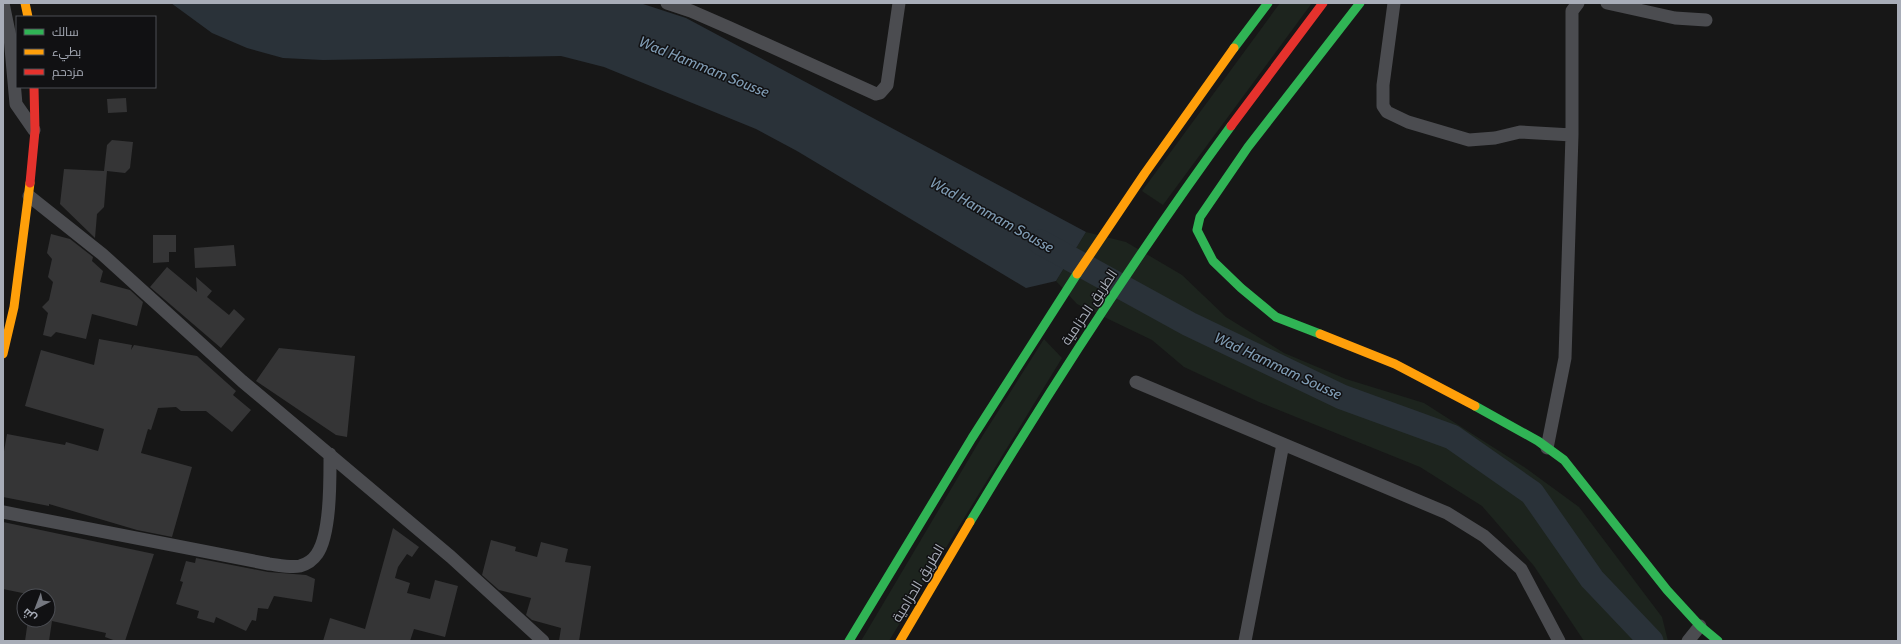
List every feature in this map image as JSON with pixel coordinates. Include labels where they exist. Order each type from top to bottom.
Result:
[{"type":"main road","points":[[25,3],[28,16]]},
{"type":"main road","name":"الطريق الحزامية","points":[[849,641],[935,496],[1038,333],[1190,107],[1268,3]]},
{"type":"main road","name":"الطريق الحزامية","points":[[900,641],[972,518],[1074,353],[1234,120],[1323,3]]},
{"type":"main road","points":[[1360,3],[1248,147],[1209,203],[1200,217],[1197,230],[1202,244],[1213,260],[1241,288],[1276,317],[1395,364],[1439,386],[1538,441],[1564,460],[1667,590],[1700,626],[1718,641]]},
{"type":"main road","points":[[3,354],[9,307],[29,196],[35,131],[34,88]]},
{"type":"street","points":[[3,3],[10,37],[16,104],[35,131]]},
{"type":"street","points":[[666,3],[691,11],[876,94],[880,93],[887,85],[899,3]]},
{"type":"street","points":[[1394,3],[1383,85],[1383,106],[1386,112],[1408,122],[1469,140],[1495,138],[1520,132],[1572,135]]},
{"type":"street","points":[[1547,448],[1565,358],[1572,135],[1572,11],[1578,3]]},
{"type":"street","points":[[1607,3],[1675,18],[1706,20]]},
{"type":"street","points":[[29,196],[102,254],[242,381],[452,557],[543,641]]},
{"type":"street","points":[[1136,382],[1447,514],[1484,536],[1521,569],[1559,641]]},
{"type":"street","points":[[1246,641],[1283,444]]},
{"type":"street","points":[[3,512],[269,564],[298,566],[310,561],[318,553],[324,535],[330,488],[330,454]]},
{"type":"street","points":[[1688,641],[1700,626]]},
{"type":"shaded area","points":[[1280,3],[1312,3],[1163,205],[1142,191]]},
{"type":"shaded area","points":[[1086,232],[1126,242],[1182,275],[1226,317],[1284,353],[1346,379],[1424,403],[1527,469],[1579,507],[1662,617],[1668,641],[1584,641],[1534,566],[1482,506],[1420,467],[1259,402],[1184,367],[1152,340],[1077,304],[1056,281]]},
{"type":"shaded area","points":[[1044,339],[1062,358],[889,641],[861,641],[983,435]]},
{"type":"water","points":[[171,3],[640,3],[686,18],[1086,232],[1056,281],[1026,288],[797,151],[756,129],[604,67],[561,56],[323,60],[283,58],[247,48],[212,33]]},
{"type":"building","points":[[126,98],[127,112],[108,113],[107,99]]},
{"type":"building","points":[[112,140],[133,142],[130,168],[125,173],[107,171],[104,207],[97,214],[95,238],[60,204],[64,169],[104,171],[107,145]]},
{"type":"building","points":[[51,234],[70,239],[93,257],[92,261],[103,271],[100,282],[130,290],[143,302],[137,326],[92,314],[86,339],[56,332],[51,337],[43,335],[48,313],[42,307],[49,300],[53,282],[48,277],[52,259],[47,253]]},
{"type":"building","points":[[153,235],[176,235],[176,252],[169,252],[169,262],[153,263]]},
{"type":"building","points":[[234,245],[236,266],[195,268],[194,248]]},
{"type":"building","points":[[167,267],[197,292],[196,277],[212,291],[207,297],[229,315],[234,309],[245,319],[221,348],[150,287]]},
{"type":"building","points":[[99,339],[132,345],[131,350],[134,345],[197,356],[236,391],[233,395],[251,410],[232,432],[206,411],[181,411],[176,407],[158,408],[151,430],[148,429],[141,453],[192,467],[172,537],[137,530],[49,504],[49,506],[3,497],[3,457],[7,434],[65,445],[66,442],[98,451],[104,429],[25,406],[41,350],[94,365]]},
{"type":"building","points":[[279,348],[355,356],[347,437],[336,435],[256,381]]},
{"type":"building","points":[[3,522],[154,554],[125,641],[116,641],[105,637],[106,633],[56,622],[56,588],[16,588],[16,592],[3,589]]},
{"type":"building","points":[[393,528],[419,547],[412,557],[407,554],[398,567],[395,578],[410,583],[407,593],[430,599],[435,580],[458,586],[445,637],[414,629],[410,641],[323,641],[330,618],[365,629]]},
{"type":"building","points":[[491,540],[516,547],[515,551],[537,557],[541,542],[568,549],[565,562],[591,566],[579,641],[559,641],[561,628],[532,620],[526,615],[531,598],[499,590],[482,575]]},
{"type":"building","points":[[196,558],[268,572],[306,575],[315,579],[312,602],[274,596],[268,609],[258,608],[256,621],[252,620],[246,631],[216,617],[214,623],[197,618],[199,611],[176,604],[183,582],[180,581],[186,561],[195,563]]},
{"type":"building","points":[[27,628],[51,628],[49,641],[25,641]]},
{"type":"waterway","name":"Wad Hammam Sousse","points":[[1040,242],[1189,324],[1342,397],[1452,437],[1532,493],[1592,579],[1651,641]]},
{"type":"traffic: fast","points":[[1234,48],[1268,3]]},
{"type":"traffic: fast","points":[[1320,334],[1276,317],[1241,288],[1213,261],[1197,230],[1200,217],[1248,147],[1360,3]]},
{"type":"traffic: fast","points":[[970,522],[1096,321],[1162,223],[1231,126]]},
{"type":"traffic: fast","points":[[849,641],[972,438],[1077,274]]},
{"type":"traffic: fast","points":[[1475,406],[1538,441],[1564,460],[1667,590],[1700,626],[1718,641]]},
{"type":"traffic: slow","points":[[25,3],[28,16]]},
{"type":"traffic: slow","points":[[1077,274],[1145,173],[1234,48]]},
{"type":"traffic: slow","points":[[3,354],[14,307],[30,183]]},
{"type":"traffic: slow","points":[[1320,334],[1395,364],[1475,406]]},
{"type":"traffic: slow","points":[[900,641],[970,522]]},
{"type":"traffic: jam","points":[[1231,126],[1323,3]]},
{"type":"traffic: jam","points":[[30,183],[35,131],[34,88]]}]
